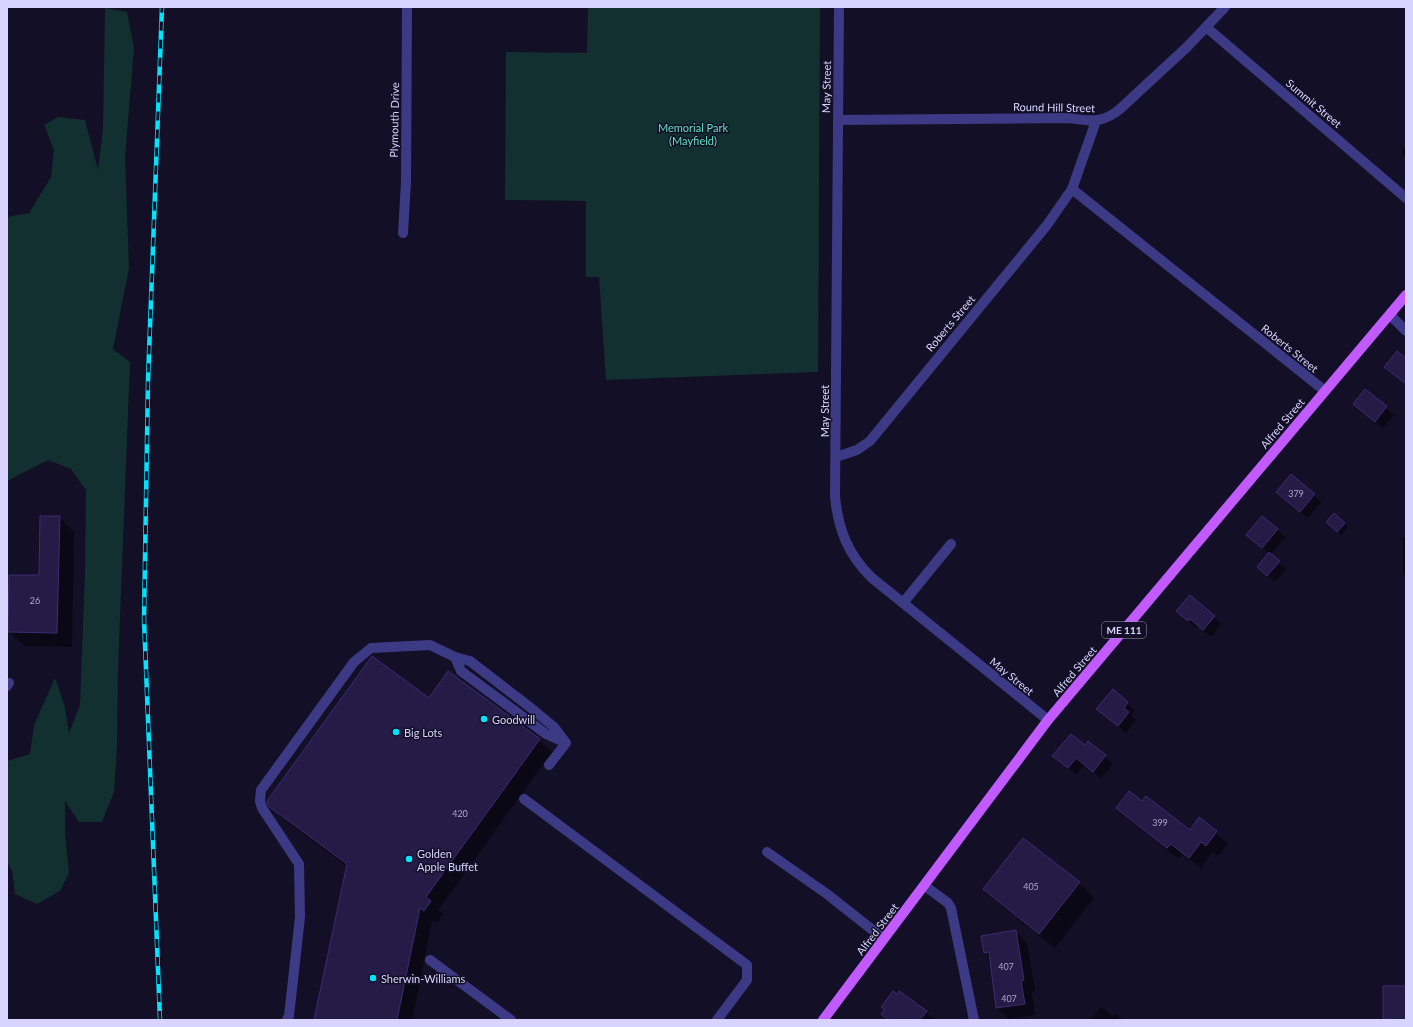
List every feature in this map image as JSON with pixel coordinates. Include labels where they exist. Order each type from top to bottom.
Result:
[{"type":"main road","name":"Alfred Street","points":[[823,1020],[1048,720],[1406,295]]},
{"type":"street","name":"Plymouth Drive","points":[[403,233],[406,182],[407,7]]},
{"type":"street","name":"May Street","points":[[839,7],[836,457],[837,511],[846,544],[865,571],[1048,720]]},
{"type":"street","name":"Round Hill Street","points":[[838,120],[1068,118],[1096,121],[1109,118],[1206,27],[1225,7]]},
{"type":"street","name":"Summit Street","points":[[1206,27],[1406,198]]},
{"type":"street","name":"Roberts Street","points":[[836,457],[857,450],[870,441],[1047,225],[1072,189],[1096,121]]},
{"type":"street","name":"Roberts Street","points":[[1072,189],[1325,391]]},
{"type":"street","points":[[1390,315],[1406,331]]},
{"type":"street","points":[[903,603],[951,544]]},
{"type":"street","points":[[287,1020],[289,1016],[300,917],[299,864],[262,808],[260,801],[261,790],[354,662],[371,648],[430,645],[455,657],[461,671],[546,734],[566,743],[549,764]]},
{"type":"street","points":[[524,799],[747,965],[747,980],[717,1020]]},
{"type":"street","points":[[767,852],[827,894],[884,939]]},
{"type":"street","points":[[925,886],[948,903],[951,908],[974,1020]]},
{"type":"street","points":[[430,960],[511,1020]]},
{"type":"green space","name":"Memorial Park (Mayfield)","points":[[588,7],[820,7],[818,372],[606,380],[599,277],[586,277],[586,201],[505,200],[506,52],[587,53]]},
{"type":"green space","points":[[105,8],[127,12],[134,48],[125,157],[129,268],[113,349],[130,362],[118,669],[117,748],[114,792],[102,822],[79,822],[65,801],[65,833],[69,873],[60,891],[37,904],[15,894],[12,871],[7,861],[7,761],[30,754],[34,725],[55,678],[65,707],[69,733],[80,705],[85,572],[86,490],[71,469],[48,460],[7,481],[7,217],[29,213],[51,177],[54,150],[44,125],[58,117],[85,120],[98,170],[103,128]]},
{"type":"building","points":[[1397,351],[1406,358],[1406,384],[1384,367]]},
{"type":"building","points":[[1365,389],[1387,406],[1375,422],[1353,404]]},
{"type":"building","points":[[1291,474],[1315,494],[1300,512],[1276,492]]},
{"type":"building","points":[[1334,513],[1345,523],[1337,532],[1326,522]]},
{"type":"building","points":[[40,516],[60,516],[57,633],[8,632],[9,575],[39,575]]},
{"type":"building","points":[[1262,516],[1278,529],[1262,548],[1246,535]]},
{"type":"building","points":[[1269,552],[1280,561],[1267,576],[1257,567]]},
{"type":"building","points":[[1190,595],[1215,616],[1203,630],[1190,619],[1188,621],[1176,611]]},
{"type":"building","points":[[372,656],[429,698],[448,671],[540,739],[426,897],[431,901],[424,911],[420,908],[397,1020],[314,1020],[347,864],[268,806],[267,801]]},
{"type":"building","points":[[1113,689],[1128,702],[1124,708],[1129,712],[1118,726],[1096,709]]},
{"type":"building","points":[[1071,734],[1085,745],[1088,741],[1106,755],[1093,772],[1076,758],[1068,768],[1052,756]]},
{"type":"building","points":[[1129,791],[1142,801],[1146,796],[1190,830],[1199,817],[1217,831],[1206,846],[1201,842],[1189,858],[1171,844],[1167,848],[1116,808]]},
{"type":"building","points":[[1023,838],[1080,882],[1039,934],[983,889]]},
{"type":"building","points":[[1016,930],[1024,980],[1021,981],[1025,1004],[996,1008],[989,952],[984,953],[981,936]]},
{"type":"building","points":[[1383,986],[1406,986],[1406,1020],[1383,1019]]},
{"type":"building","points":[[893,991],[897,994],[899,991],[927,1011],[920,1020],[888,1020],[881,1014],[885,1009],[881,1007]]},
{"type":"railway","points":[[160,1020],[144,619],[148,380],[162,7]]},
{"type":"place","name":"Goodwill","points":[[484,719]]},
{"type":"place","name":"Big Lots","points":[[396,732]]},
{"type":"place","name":"Golden Apple Buffet","points":[[409,859]]},
{"type":"place","name":"Sherwin-Williams","points":[[373,978]]}]
